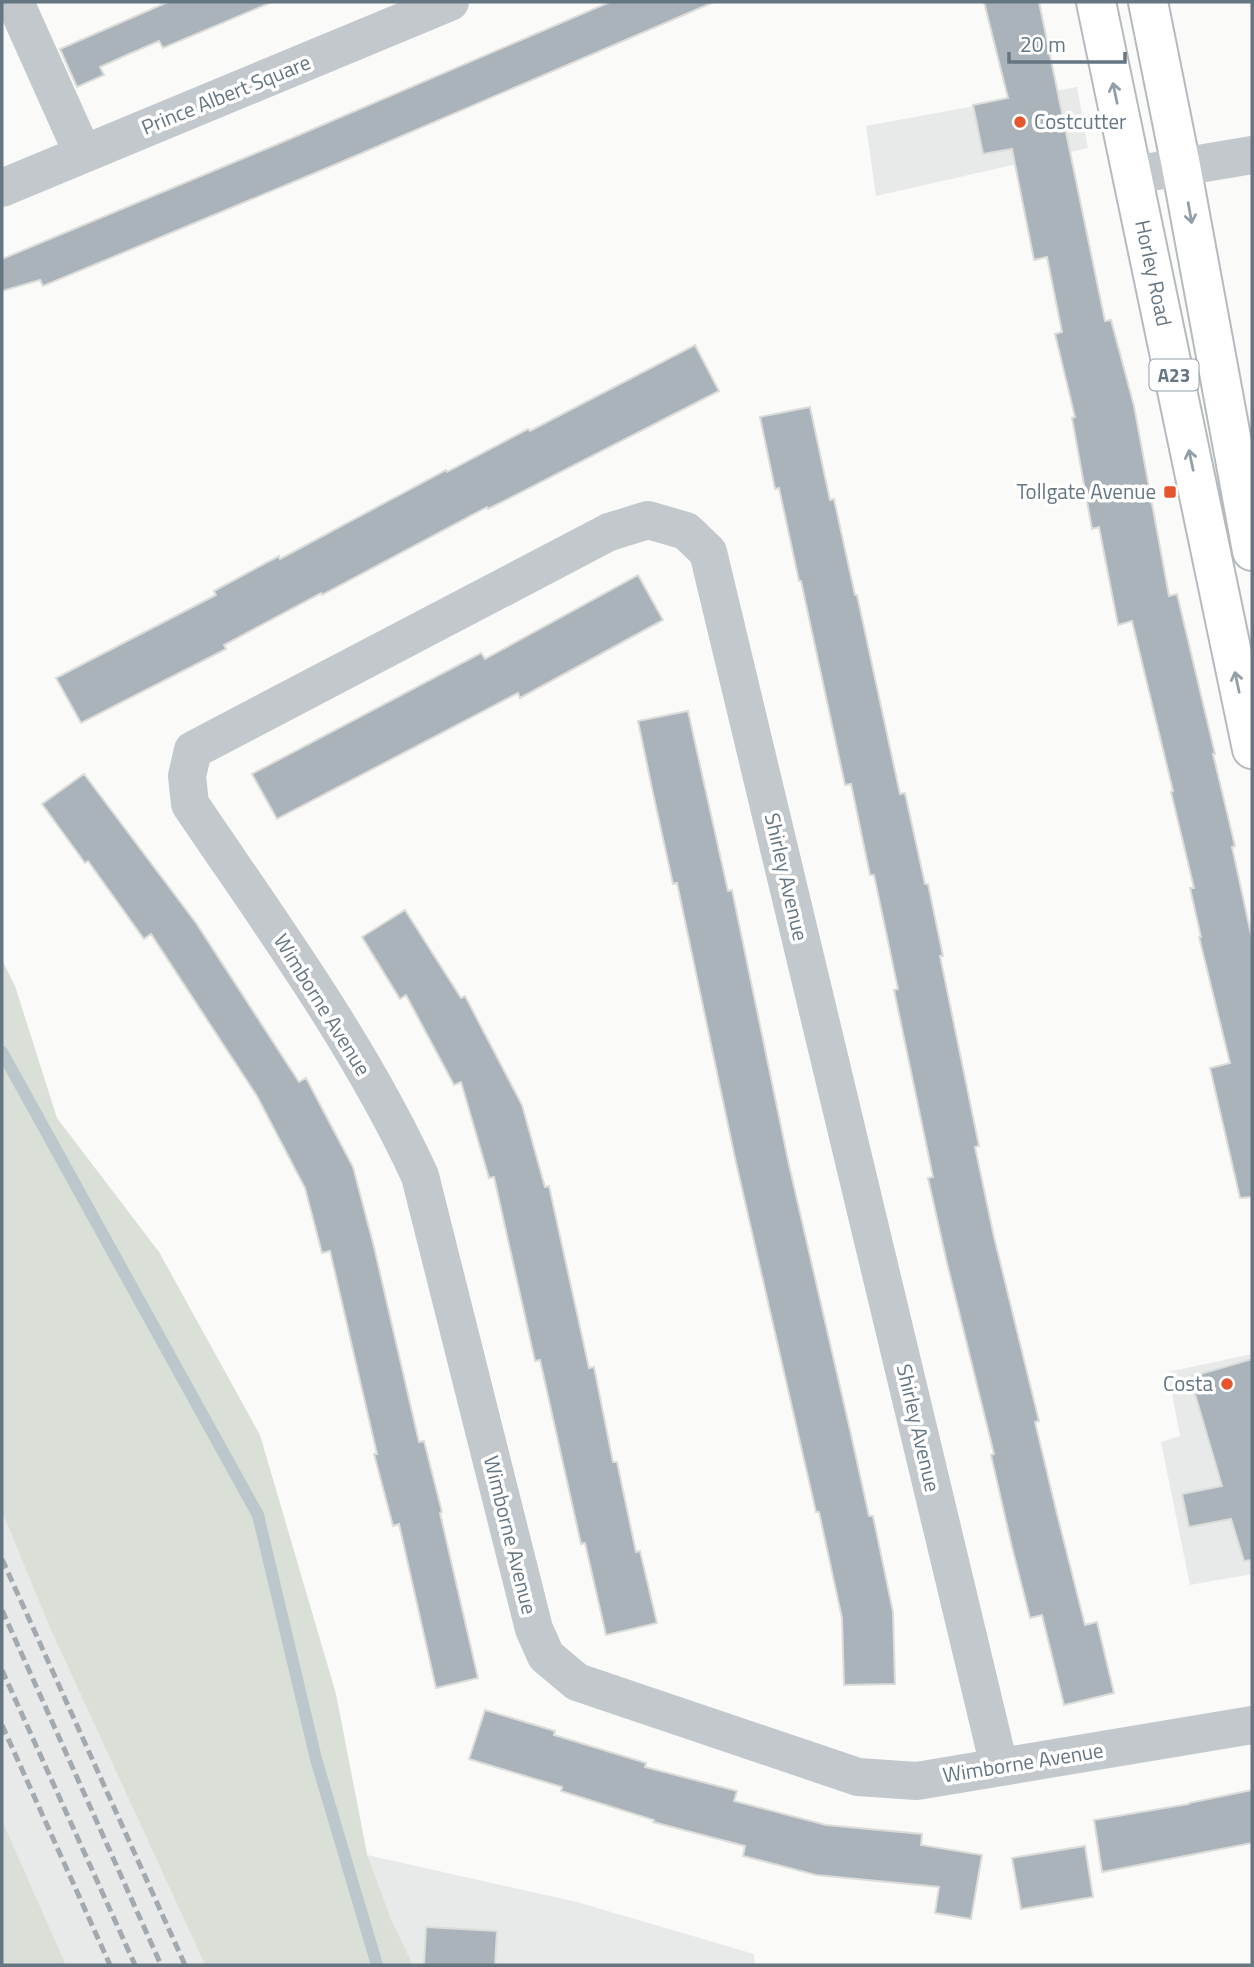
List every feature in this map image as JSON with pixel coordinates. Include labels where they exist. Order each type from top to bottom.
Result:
[{"type":"main road","name":"Horley Road","points":[[1096,2],[1251,742]]},
{"type":"main road","name":"A23","points":[[1148,2],[1252,551]]},
{"type":"street","points":[[15,2],[83,154]]},
{"type":"street","name":"Prince Albert Square","points":[[2,188],[450,2]]},
{"type":"street","points":[[1133,175],[1252,155]]},
{"type":"street","name":"Shirley Avenue","points":[[193,750],[609,532],[648,520],[686,531],[708,552],[999,1766]]},
{"type":"street","name":"Wimborne Avenue","points":[[193,750],[187,776],[190,804],[309,982],[397,1125],[421,1176],[534,1629],[546,1656],[578,1682],[858,1777],[916,1781],[1252,1725]]},
{"type":"shaded area","points":[[1077,87],[1088,148],[876,196],[866,126]]},
{"type":"shaded area","points":[[2,960],[15,986],[57,1118],[159,1252],[260,1435],[336,1694],[367,1854],[391,1919],[413,1965],[205,1965],[50,1628],[2,1512]]},
{"type":"shaded area","points":[[1252,1354],[1252,1574],[1190,1585],[1161,1442],[1180,1436],[1168,1372]]},
{"type":"shaded area","points":[[2,1512],[50,1628],[205,1965],[66,1965],[2,1820]]},
{"type":"shaded area","points":[[2,1820],[66,1965],[2,1965]]},
{"type":"shaded area","points":[[367,1855],[577,1902],[754,1954],[755,1965],[413,1965],[391,1919]]},
{"type":"building","points":[[168,2],[272,2],[163,48],[159,41],[129,54],[100,67],[104,75],[77,87],[60,49]]},
{"type":"building","points":[[610,2],[714,2],[43,286],[40,280],[2,291],[2,259]]},
{"type":"building","points":[[984,2],[1039,2],[1105,321],[1111,320],[1134,406],[1169,596],[1177,594],[1215,754],[1252,939],[1252,1197],[1240,1198],[1210,1068],[1230,1063],[1199,937],[1190,888],[1194,888],[1171,792],[1173,791],[1132,621],[1118,625],[1099,527],[1092,529],[1072,418],[1075,417],[1055,334],[1062,332],[1047,257],[1034,260],[1012,149],[983,154],[973,105],[1008,98]]},
{"type":"building","points":[[695,345],[719,391],[488,509],[487,507],[322,595],[321,593],[224,645],[226,649],[81,723],[56,678],[216,595],[214,591],[279,556],[280,559],[446,470],[447,472],[528,429],[530,431]]},
{"type":"building","points":[[810,407],[830,500],[834,499],[857,595],[900,794],[905,793],[925,884],[928,884],[979,1146],[975,1147],[1039,1421],[1035,1422],[1085,1625],[1097,1622],[1114,1693],[1064,1705],[1042,1615],[1030,1618],[1012,1547],[991,1455],[994,1454],[928,1178],[933,1177],[894,990],[898,989],[874,875],[870,875],[851,784],[845,785],[801,581],[779,488],[775,489],[760,417]]},
{"type":"building","points":[[638,575],[663,620],[520,698],[518,693],[277,819],[252,774],[481,653],[485,659]]},
{"type":"building","points":[[688,711],[728,891],[732,890],[789,1165],[869,1516],[873,1516],[893,1612],[895,1684],[844,1685],[842,1618],[735,1158],[677,883],[673,884],[653,793],[638,721]]},
{"type":"building","points":[[84,774],[196,923],[299,1082],[306,1078],[353,1167],[419,1442],[424,1441],[442,1512],[440,1513],[478,1678],[436,1688],[399,1524],[393,1526],[374,1454],[377,1454],[330,1251],[322,1253],[305,1188],[257,1096],[151,934],[144,939],[88,861],[85,863],[42,804]]},
{"type":"building","points":[[405,910],[461,998],[465,996],[522,1105],[545,1187],[549,1186],[589,1368],[594,1367],[613,1462],[617,1462],[636,1552],[640,1551],[657,1623],[606,1635],[585,1543],[581,1544],[540,1360],[535,1361],[494,1177],[489,1178],[461,1082],[454,1085],[406,995],[400,999],[362,937]]},
{"type":"building","points":[[1252,1359],[1252,1560],[1244,1561],[1231,1519],[1189,1527],[1182,1494],[1222,1486],[1190,1377]]},
{"type":"building","points":[[485,1710],[555,1731],[554,1735],[646,1763],[645,1767],[737,1791],[734,1801],[826,1825],[922,1834],[921,1845],[982,1855],[971,1919],[935,1913],[939,1887],[816,1875],[743,1856],[745,1846],[653,1822],[654,1820],[561,1791],[562,1787],[469,1759]]},
{"type":"building","points":[[1252,1790],[1252,1843],[1102,1872],[1094,1820]]},
{"type":"building","points":[[1085,1846],[1093,1897],[1021,1909],[1012,1858]]},
{"type":"building","points":[[426,1927],[497,1931],[495,1965],[424,1965]]},
{"type":"waterway","points":[[2,1052],[258,1515],[316,1759],[377,1965]]},
{"type":"railway","points":[[2,1559],[185,1965]]},
{"type":"railway","points":[[2,1610],[161,1965]]},
{"type":"railway","points":[[2,1670],[135,1965]]},
{"type":"railway","points":[[2,1725],[110,1965]]},
{"type":"place","name":"Costcutter","points":[[1020,122]]},
{"type":"place","name":"Tollgate Avenue","points":[[1170,492]]},
{"type":"place","name":"Costa","points":[[1227,1384]]}]
